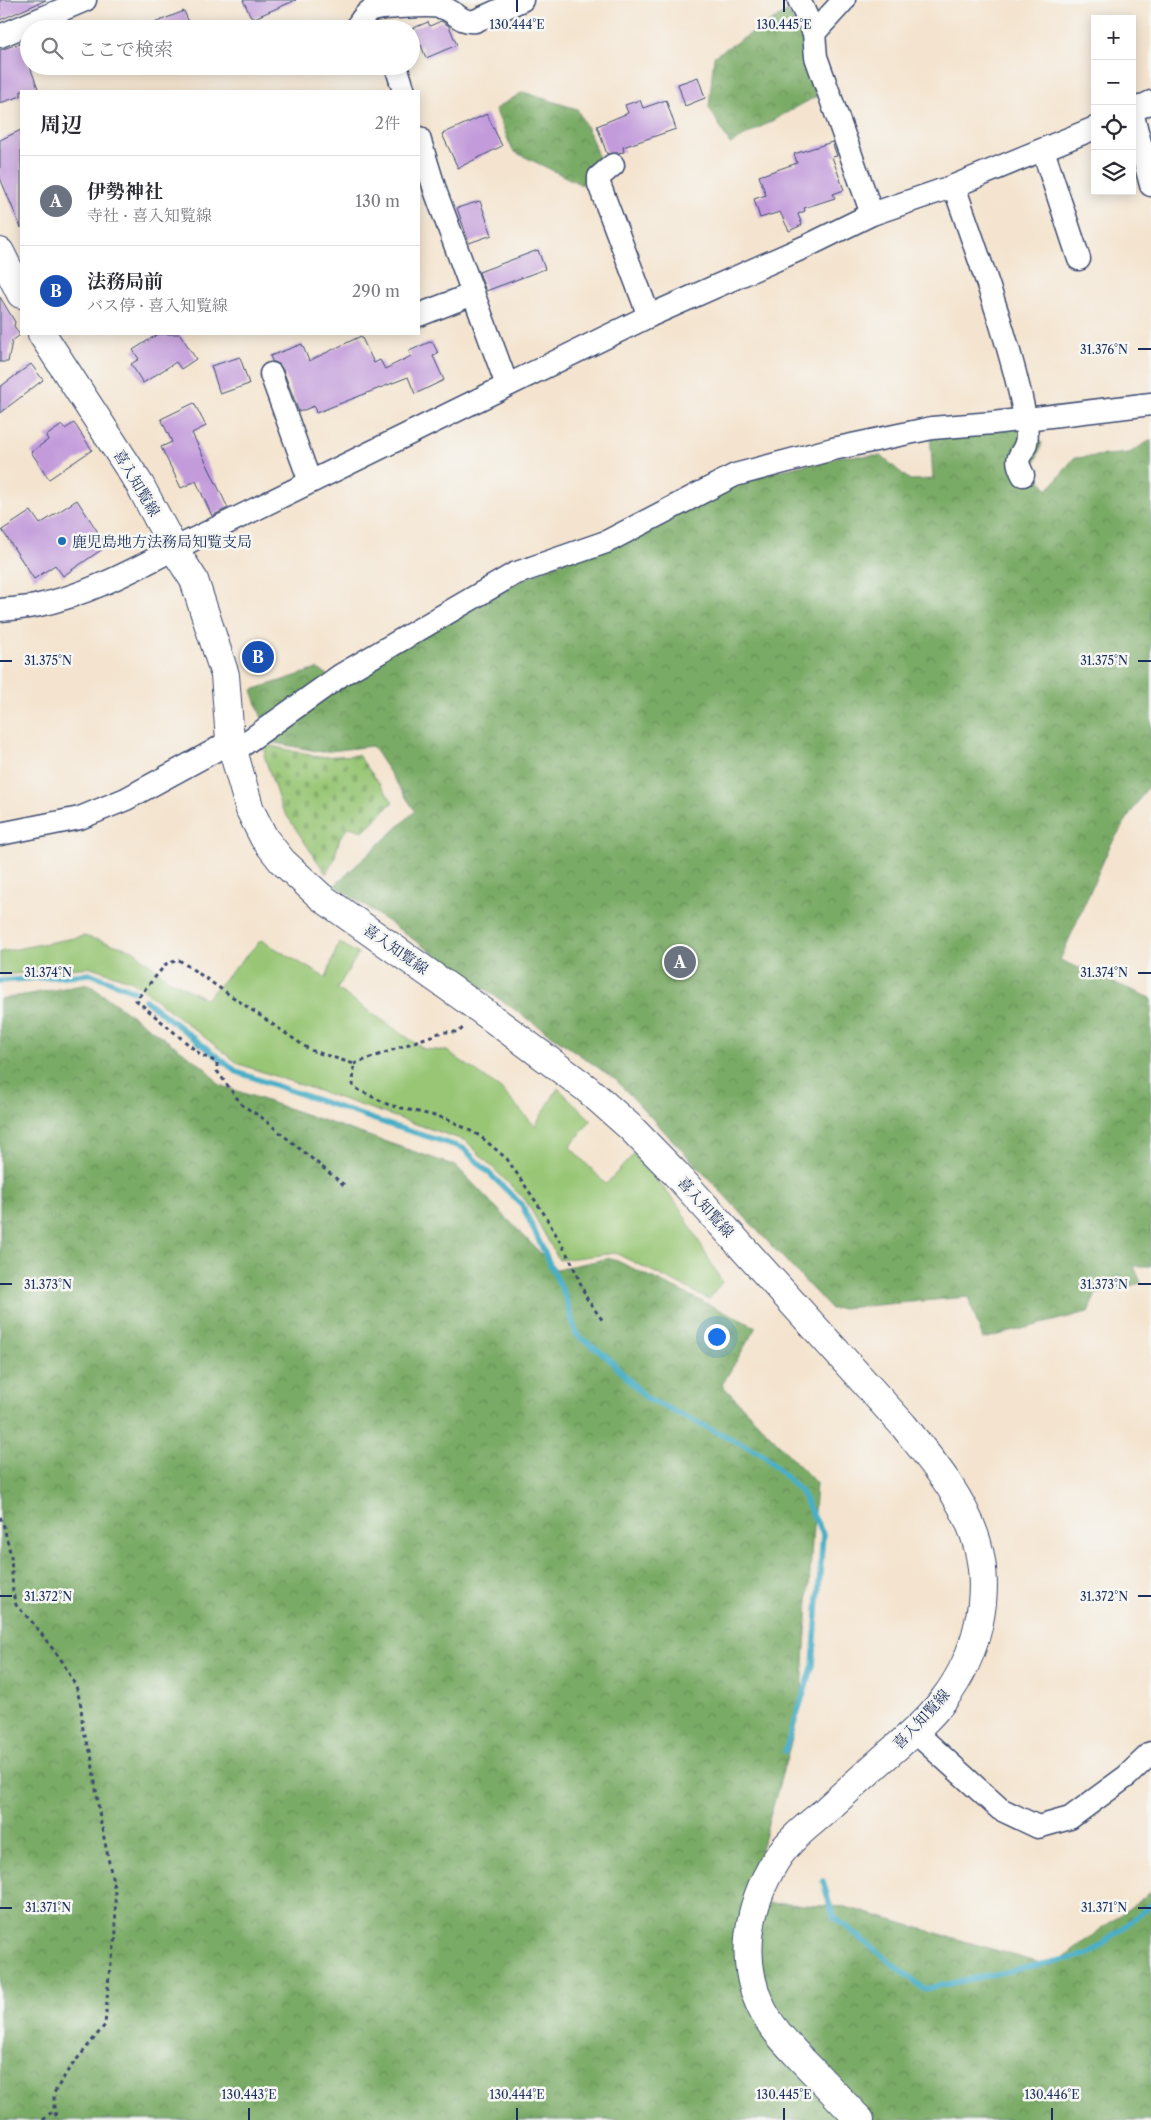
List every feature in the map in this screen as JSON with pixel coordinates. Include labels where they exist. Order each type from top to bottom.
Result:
[{"type":"main road","points":[[9,256],[20,291]]},
{"type":"main road","name":"喜入知覧線","points":[[43,335],[140,485],[174,549],[194,580],[225,675],[232,746],[250,810],[264,838],[282,862],[321,897],[481,1010],[586,1088],[636,1133],[903,1425],[939,1469],[955,1494],[977,1542],[984,1573],[978,1628],[960,1674],[944,1699],[914,1731],[799,1834],[776,1859],[758,1897],[749,1928],[748,1957],[752,1984],[763,2010],[781,2037],[860,2120]]},
{"type":"street","points":[[38,20],[85,0]]},
{"type":"street","points":[[362,20],[370,11],[383,12],[441,7],[468,22],[475,21],[522,0]]},
{"type":"street","points":[[799,0],[814,33],[816,57],[872,214]]},
{"type":"street","points":[[814,33],[844,0]]},
{"type":"street","points":[[0,36],[20,28]]},
{"type":"street","points":[[399,75],[404,90]]},
{"type":"street","points":[[1136,109],[1151,102]]},
{"type":"street","points":[[1136,127],[1151,185]]},
{"type":"street","points":[[0,610],[35,606],[82,592],[125,575],[174,549],[649,316],[807,246],[872,214],[954,186],[1091,130]]},
{"type":"street","points":[[420,145],[427,197],[473,294],[508,385]]},
{"type":"street","points":[[1043,150],[1079,259]]},
{"type":"street","points":[[613,165],[599,177],[599,184],[649,316]]},
{"type":"street","points":[[954,186],[1001,323],[1026,418],[1026,443],[1018,459],[1023,475]]},
{"type":"street","points":[[420,315],[473,294]]},
{"type":"street","points":[[271,374],[310,482]]},
{"type":"street","points":[[0,834],[80,818],[126,799],[214,751],[232,746],[341,675],[514,574],[606,542],[735,475],[833,449],[932,428],[1151,404]]},
{"type":"street","points":[[914,1731],[1000,1809],[1038,1827],[1070,1818],[1127,1776],[1151,1753]]},
{"type":"path","points":[[344,1185],[261,1117],[242,1105],[217,1071],[217,1062],[202,1055],[136,1000],[166,964],[179,960],[310,1050],[354,1064],[442,1032],[458,1032],[481,1010]]},
{"type":"path","points":[[354,1064],[353,1087],[389,1105],[448,1119],[480,1136],[507,1160],[543,1212],[571,1261],[587,1299],[603,1321]]},
{"type":"path","points":[[0,1517],[10,1556],[13,1593],[16,1605],[33,1623],[62,1661],[76,1686],[81,1706],[83,1730],[91,1754],[100,1818],[115,1892],[116,1938],[109,1974],[105,2025],[69,2069],[54,2093],[54,2110],[58,2120]]},
{"type":"path","points":[[43,2120],[54,2110]]},
{"type":"green space","points":[[788,11],[803,37],[804,55],[817,96],[730,144],[709,107],[714,56]]},
{"type":"green space","points":[[523,92],[577,109],[590,134],[599,159],[582,185],[513,151],[495,109]]},
{"type":"green space","points":[[1019,425],[1042,443],[1033,469],[1048,490],[1074,458],[1129,453],[1151,440],[1151,781],[1110,846],[1060,960],[1151,998],[1151,1266],[1134,1266],[1141,1283],[1096,1294],[1088,1312],[983,1339],[968,1297],[831,1309],[616,1080],[335,885],[415,811],[372,746],[322,752],[270,742],[252,690],[317,669],[340,681],[516,583],[744,479],[843,456],[881,456],[910,480],[933,479],[930,433]]},
{"type":"green space","points":[[267,745],[318,757],[358,755],[393,802],[363,831],[349,827],[340,837],[334,860],[326,874],[281,807],[264,755]]},
{"type":"green space","points":[[84,936],[133,950],[168,979],[206,999],[261,940],[326,978],[339,942],[358,954],[337,989],[424,1049],[447,1051],[501,1089],[535,1126],[558,1088],[591,1120],[570,1147],[606,1184],[634,1154],[678,1205],[722,1282],[709,1299],[615,1253],[559,1260],[526,1201],[466,1141],[239,1064],[132,981],[91,967],[0,975],[0,952]]},
{"type":"green space","points":[[88,984],[204,1067],[220,1085],[456,1166],[556,1269],[611,1258],[756,1327],[722,1385],[816,1483],[801,1707],[746,1902],[846,1907],[1051,1966],[1151,1892],[1151,2120],[0,2120],[0,999]]},
{"type":"building","points":[[0,0],[46,0],[0,20]]},
{"type":"building","points":[[243,0],[296,0],[252,19]]},
{"type":"building","points":[[184,11],[188,20],[162,20]]},
{"type":"building","points":[[441,21],[449,26],[457,45],[426,58],[420,46],[420,25],[428,22],[430,26]]},
{"type":"building","points":[[20,43],[20,75],[33,75],[39,90],[20,90],[20,96],[0,103],[0,50]]},
{"type":"building","points":[[698,77],[705,98],[685,106],[678,84]]},
{"type":"building","points":[[640,100],[643,108],[666,100],[676,129],[623,147],[624,152],[607,154],[597,126],[628,113],[625,105]]},
{"type":"building","points":[[487,114],[502,146],[458,168],[442,134]]},
{"type":"building","points":[[20,130],[20,226],[0,178],[0,140]]},
{"type":"building","points":[[832,142],[837,156],[832,157],[844,190],[833,194],[835,198],[804,208],[805,211],[798,214],[802,225],[789,231],[780,212],[760,218],[754,199],[766,195],[759,176],[797,163],[794,154]]},
{"type":"building","points":[[480,201],[492,235],[469,243],[457,208]]},
{"type":"building","points":[[538,250],[545,269],[486,291],[479,272]]},
{"type":"building","points":[[0,297],[15,322],[14,326],[20,335],[12,341],[8,362],[0,362]]},
{"type":"building","points":[[156,335],[181,335],[196,359],[181,369],[176,362],[143,383],[131,364],[139,359],[133,350]]},
{"type":"building","points":[[361,336],[374,363],[380,360],[385,369],[411,356],[409,351],[432,341],[438,353],[433,356],[444,380],[415,394],[408,377],[316,413],[314,406],[299,412],[283,370],[279,364],[272,361],[270,356],[302,344],[309,361]]},
{"type":"building","points":[[240,357],[249,384],[220,394],[211,366]]},
{"type":"building","points":[[31,364],[43,380],[0,413],[0,387]]},
{"type":"building","points":[[194,403],[206,426],[192,433],[228,508],[212,516],[196,481],[181,488],[161,447],[172,442],[161,419]]},
{"type":"building","points":[[74,423],[92,450],[49,479],[31,452],[48,440],[46,436],[62,425],[65,429]]},
{"type":"building","points":[[77,500],[107,546],[63,576],[55,565],[34,579],[2,530],[31,511],[40,524]]},
{"type":"waterway","points":[[0,981],[91,974],[134,991]]},
{"type":"waterway","points":[[145,1000],[237,1072],[463,1148],[522,1205],[565,1296],[576,1334],[606,1356],[646,1398],[763,1454],[801,1492],[823,1534],[813,1665],[785,1751]]},
{"type":"waterway","points":[[823,1881],[833,1916],[924,1989],[1090,1954],[1151,1905]]},
{"type":"place","name":"鹿児島地方法務局知覧支局","points":[[62,541]]},
{"type":"place","name":"法務局前","points":[[258,657]]},
{"type":"place","name":"伊勢神社","points":[[680,962]]}]
